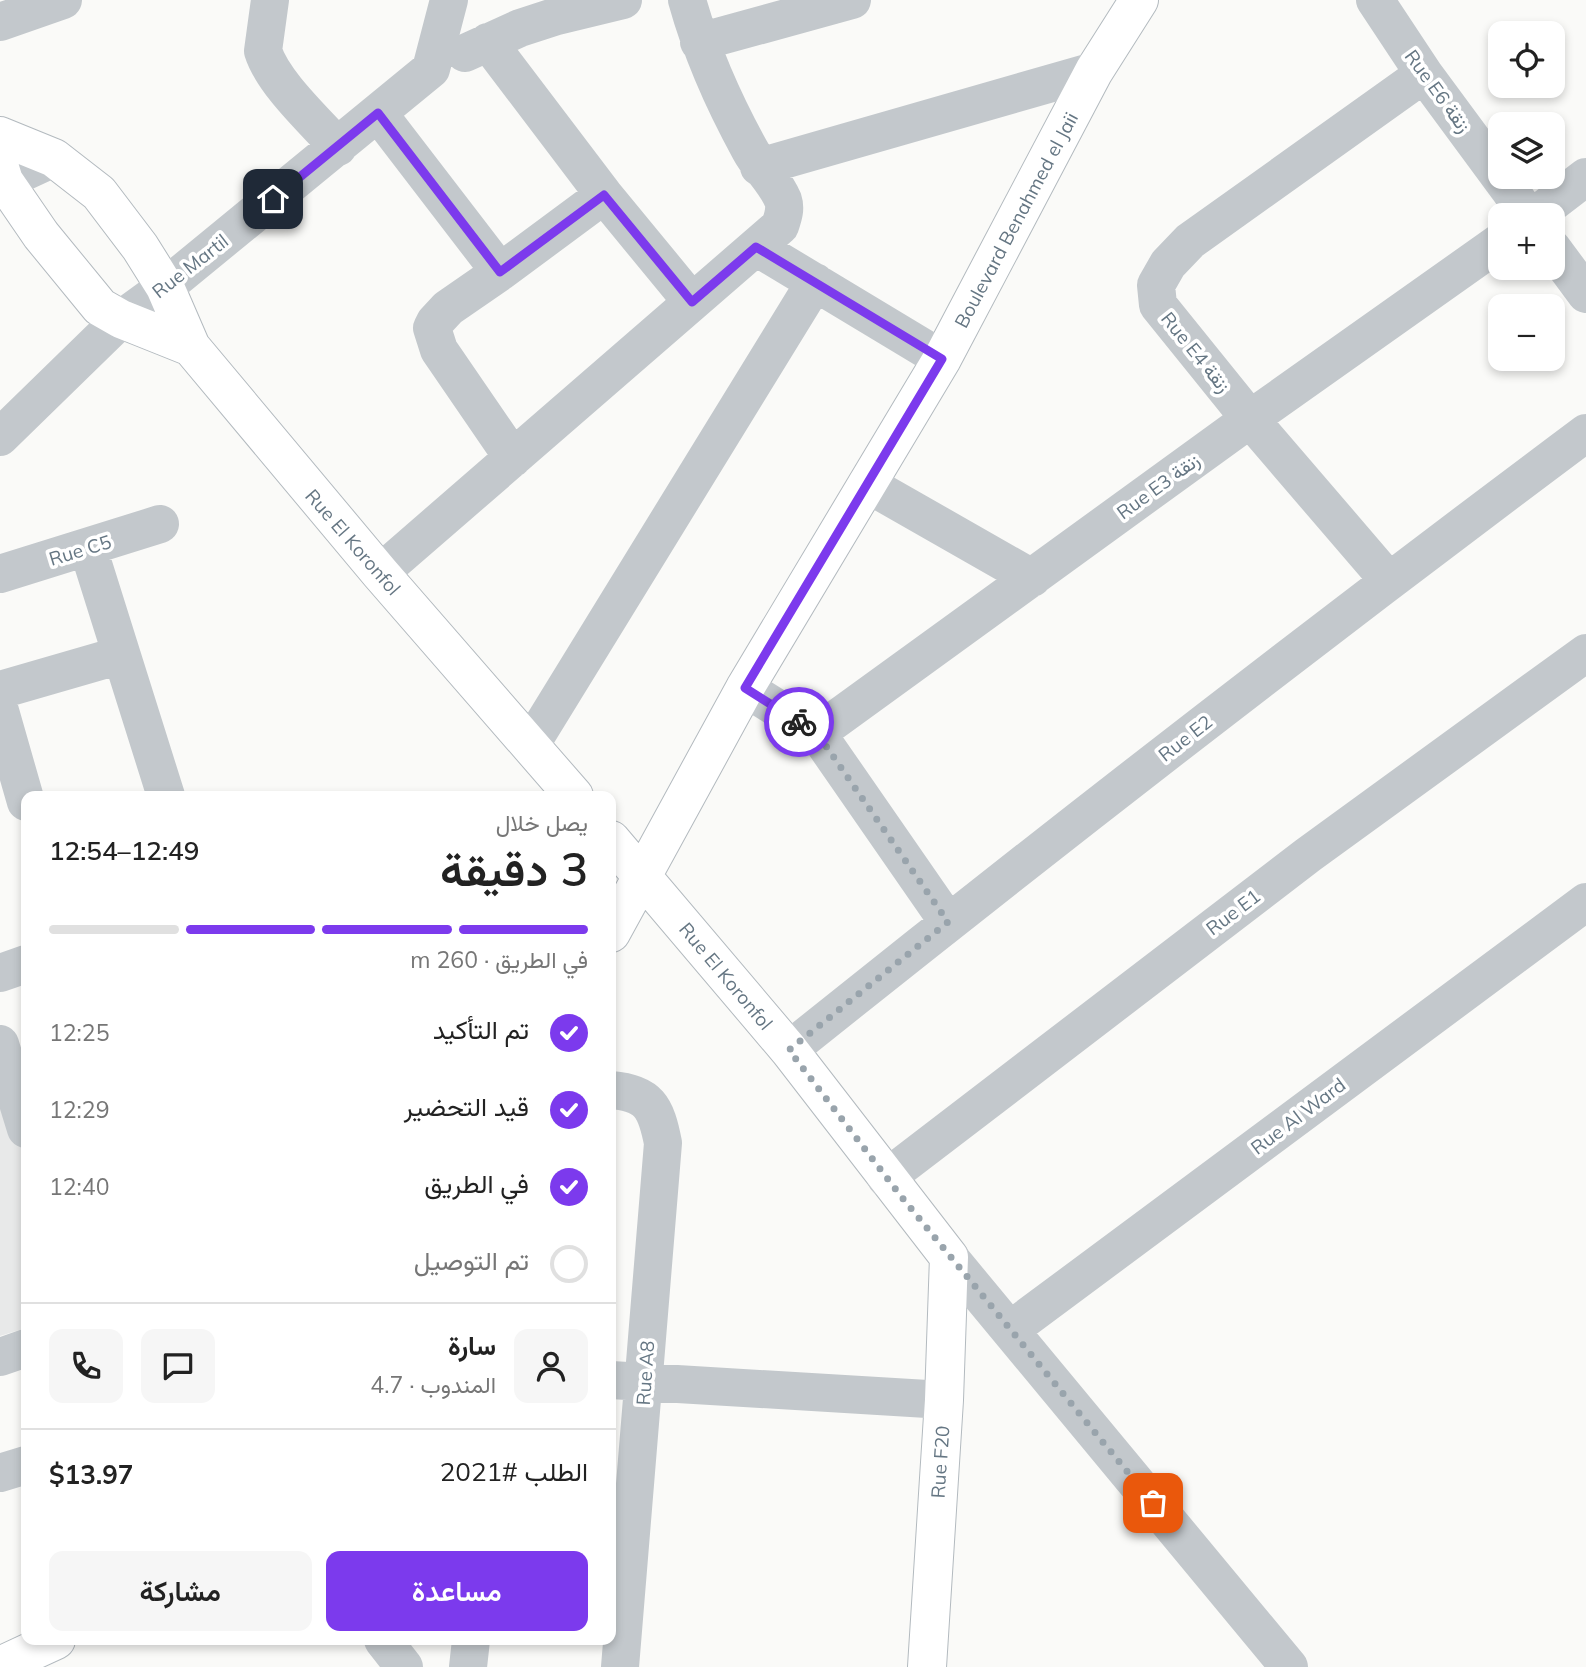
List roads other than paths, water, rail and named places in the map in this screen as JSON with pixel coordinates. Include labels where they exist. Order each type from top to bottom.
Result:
[{"type":"street","points":[[0,22],[63,0]]},
{"type":"street","points":[[270,0],[264,44],[265,58],[276,76],[338,147]]},
{"type":"street","points":[[431,69],[449,0]]},
{"type":"street","name":"Rue Martil","points":[[0,437],[121,319],[165,287],[431,69],[488,42],[557,16],[623,0]]},
{"type":"street","points":[[380,573],[779,226],[784,214],[784,203],[725,106],[699,42],[687,0]]},
{"type":"street","points":[[699,42],[852,0]]},
{"type":"street","name":"Boulevard Benahmed el Jaii","points":[[616,923],[745,688],[942,359],[1094,71],[1139,0]]},
{"type":"street","name":"Rue E6 زنقة","points":[[1375,0],[1424,74],[1519,203]]},
{"type":"street","points":[[488,42],[604,195],[692,302]]},
{"type":"street","points":[[760,167],[1094,71]]},
{"type":"street","name":"Rue E4 زنقة","points":[[1389,581],[1250,419],[1158,305],[1156,285],[1168,264],[1191,241],[1424,74]]},
{"type":"street","points":[[378,113],[500,272]]},
{"type":"street","name":"Rue El Koronfol","points":[[0,136],[54,158],[99,193],[140,247],[165,287],[191,348],[380,573],[570,791]]},
{"type":"street","points":[[1,178],[54,158]]},
{"type":"street","points":[[1552,203],[1586,177]]},
{"type":"street","name":"Rue El Koronfol","points":[[1,178],[41,235],[100,307],[121,319],[191,348]]},
{"type":"street","points":[[513,458],[439,350],[432,328],[447,308],[604,195]]},
{"type":"street","points":[[756,247],[942,359]]},
{"type":"street","name":"Rue E3 زنقة","points":[[817,733],[1250,419],[1488,250]]},
{"type":"street","points":[[1565,266],[1586,294]]},
{"type":"street","points":[[531,744],[815,282]]},
{"type":"street","name":"Rue E2","points":[[789,1050],[948,922],[1389,581],[1586,433]]},
{"type":"street","points":[[867,484],[1032,578]]},
{"type":"street","name":"Rue C5","points":[[0,574],[160,524]]},
{"type":"street","points":[[88,548],[164,791]]},
{"type":"street","name":"Rue E1","points":[[886,1178],[1308,855],[1586,653]]},
{"type":"street","points":[[0,690],[121,655]]},
{"type":"street","points":[[745,688],[817,733],[948,922]]},
{"type":"street","points":[[0,711],[23,791]]},
{"type":"street","name":"Rue El Koronfol","points":[[616,847],[789,1050],[949,1257],[1289,1667]]},
{"type":"street","name":"Rue Al Ward","points":[[1010,1330],[1586,902]]},
{"type":"street","points":[[0,973],[21,966]]},
{"type":"street","points":[[0,1044],[21,1102]]},
{"type":"street","name":"Rue A8","points":[[620,1091],[642,1097],[649,1104],[659,1120],[663,1143],[628,1381],[620,1667]]},
{"type":"street","name":"Rue F20","points":[[927,1667],[944,1400],[949,1257]]},
{"type":"street","points":[[0,1357],[21,1350]]},
{"type":"street","points":[[628,1381],[944,1400]]},
{"type":"street","points":[[0,1473],[21,1467]]},
{"type":"street","points":[[0,1666],[45,1645]]},
{"type":"street","points":[[387,1645],[404,1667]]},
{"type":"street","points":[[468,1667],[470,1645]]}]
